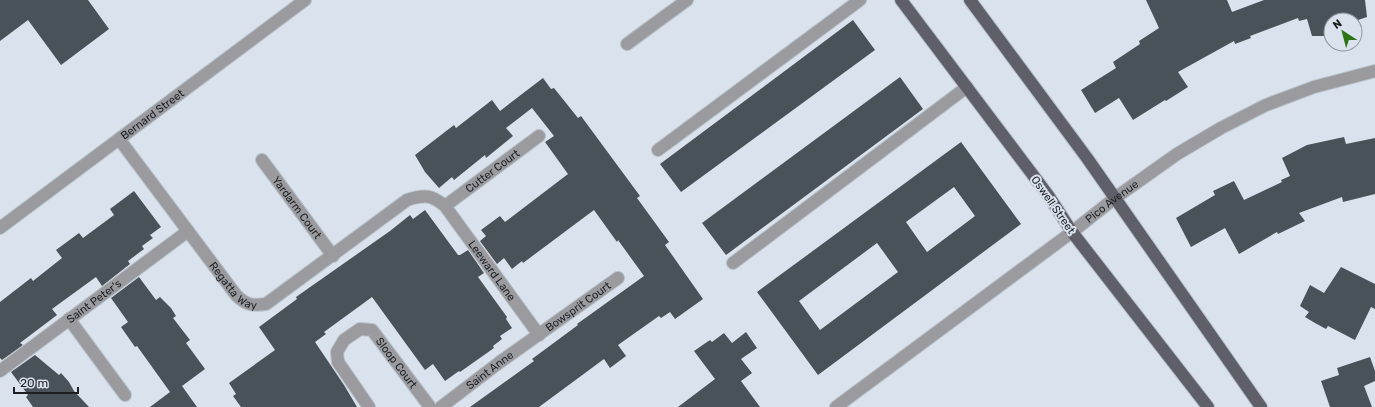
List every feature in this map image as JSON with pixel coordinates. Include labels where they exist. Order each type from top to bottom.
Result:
[{"type":"main road","name":"Oswell Street","points":[[902,0],[1048,195],[1072,232],[1208,407]]},
{"type":"main road","points":[[970,0],[1087,158],[1261,407]]},
{"type":"street","name":"Bernard Street","points":[[0,228],[305,0]]},
{"type":"street","points":[[627,44],[687,0]]},
{"type":"street","points":[[658,150],[860,0]]},
{"type":"street","name":"Pico Avenue","points":[[836,407],[1072,232],[1115,198],[1177,154],[1227,124],[1266,105],[1314,88],[1375,71]]},
{"type":"street","points":[[732,263],[967,87]]},
{"type":"street","name":"Cutter Court","points":[[445,206],[539,136]]},
{"type":"street","name":"Regatta Way","points":[[119,139],[236,295],[243,302],[254,306],[266,304],[408,200],[418,196],[429,196],[445,206]]},
{"type":"street","name":"Yardarm Court","points":[[262,160],[333,256]]},
{"type":"street","name":"Leeward Lane","points":[[445,206],[539,335]]},
{"type":"street","name":"Saint Peter's","points":[[0,371],[188,231]]},
{"type":"street","name":"Bowsprit Court","points":[[539,335],[618,278]]},
{"type":"street","points":[[70,319],[125,395]]},
{"type":"street","name":"Sloop Court","points":[[369,407],[338,362],[337,352],[344,340],[360,329],[372,330],[430,407]]},
{"type":"street","name":"Saint Anne","points":[[441,407],[539,335]]},
{"type":"building","points":[[0,0],[88,0],[109,29],[61,65],[28,20],[0,41]]},
{"type":"building","points":[[1146,0],[1227,0],[1232,12],[1264,0],[1365,0],[1367,17],[1363,18],[1363,12],[1323,12],[1323,36],[1312,36],[1307,19],[1299,21],[1298,18],[1250,36],[1251,38],[1235,44],[1234,41],[1178,72],[1188,87],[1133,120],[1119,98],[1095,113],[1081,90],[1116,68],[1113,62],[1140,44],[1139,41],[1159,28]]},
{"type":"building","points":[[853,20],[875,50],[681,192],[660,164]]},
{"type":"building","points":[[900,77],[923,109],[726,255],[702,223]]},
{"type":"building","points":[[543,78],[551,89],[554,88],[578,118],[581,116],[640,196],[637,198],[669,242],[665,245],[703,299],[675,319],[670,312],[661,318],[659,316],[618,345],[626,356],[610,368],[604,359],[539,407],[470,407],[534,361],[532,359],[578,325],[577,324],[644,276],[594,210],[523,263],[522,261],[512,269],[504,258],[497,264],[480,241],[486,236],[481,230],[500,216],[505,222],[568,174],[545,142],[554,136],[532,108],[506,128],[513,136],[486,158],[485,155],[454,180],[452,177],[439,188],[425,172],[415,155],[454,125],[456,128],[492,100],[500,111]]},
{"type":"building","points":[[1344,137],[1346,144],[1375,138],[1375,194],[1343,202],[1342,197],[1299,213],[1305,221],[1278,234],[1277,232],[1239,254],[1225,228],[1191,247],[1176,218],[1215,195],[1213,191],[1234,181],[1244,200],[1282,182],[1281,180],[1290,176],[1282,158],[1307,145]]},
{"type":"building","points":[[961,142],[1021,224],[818,375],[757,292]],"holes":[[[954,187],[975,216],[927,252],[906,222]],[[877,243],[898,272],[820,330],[799,301]]]},
{"type":"building","points":[[134,191],[161,227],[150,235],[153,238],[142,246],[144,249],[128,261],[130,264],[102,286],[96,277],[52,309],[57,315],[20,343],[23,345],[2,360],[0,358],[0,302],[31,278],[33,281],[62,258],[56,250],[79,233],[83,238],[114,215],[110,209]]},
{"type":"building","points":[[425,210],[458,255],[468,250],[484,273],[478,277],[507,317],[506,319],[512,328],[500,336],[502,339],[493,346],[494,348],[445,381],[433,364],[425,370],[372,297],[324,332],[326,334],[315,342],[357,407],[241,407],[233,396],[236,394],[229,383],[275,350],[259,327],[297,299],[296,297],[390,231],[410,215],[413,219]]},
{"type":"building","points":[[1341,267],[1375,284],[1375,309],[1371,307],[1355,340],[1328,326],[1326,329],[1305,317],[1309,312],[1300,306],[1310,285],[1324,293]]},
{"type":"building","points":[[139,277],[156,300],[160,297],[171,308],[176,316],[173,318],[190,340],[186,343],[205,369],[182,386],[197,407],[150,407],[170,392],[137,346],[135,347],[121,327],[128,322],[111,298]]},
{"type":"building","points":[[746,332],[757,348],[741,359],[752,373],[741,381],[760,407],[678,407],[715,379],[694,351],[710,340],[712,342],[724,333],[732,343]]},
{"type":"building","points":[[35,355],[59,375],[61,373],[69,382],[74,391],[89,407],[33,407],[26,397],[28,395],[11,372]]},
{"type":"building","points":[[1370,357],[1375,371],[1375,381],[1364,386],[1372,407],[1330,407],[1321,381],[1339,375],[1337,368]]}]
